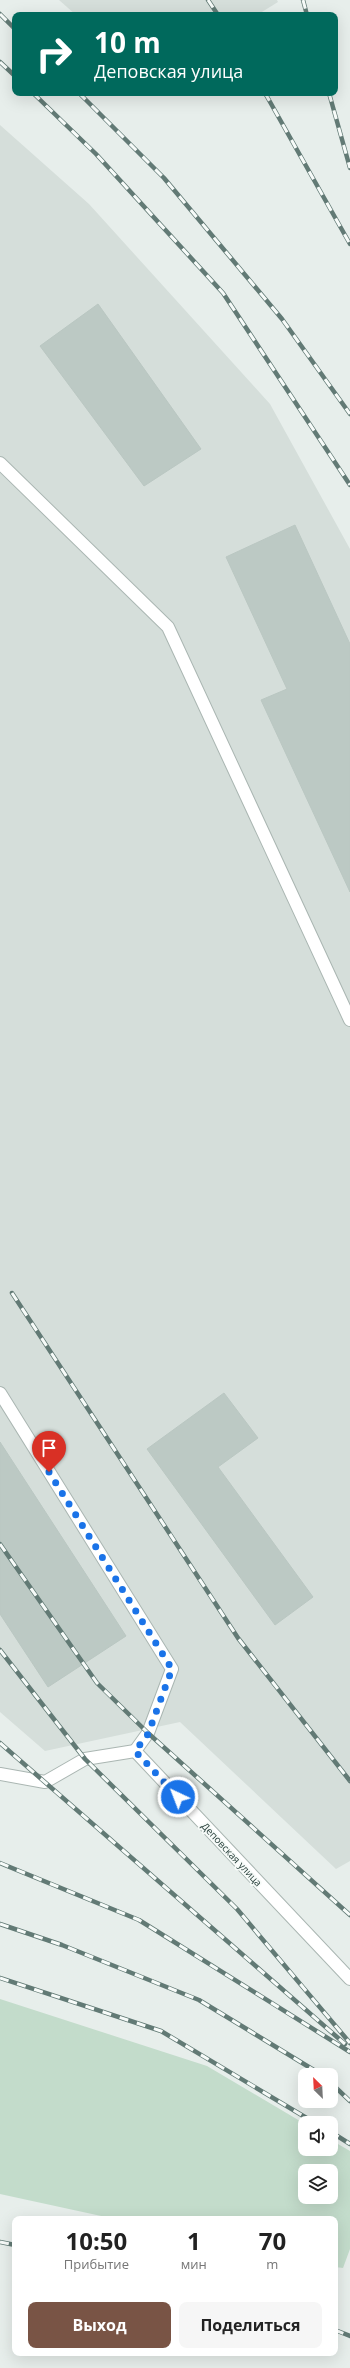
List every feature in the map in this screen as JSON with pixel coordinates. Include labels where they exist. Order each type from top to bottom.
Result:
[{"type":"street","points":[[0,463],[168,627],[350,1020]]},
{"type":"street","points":[[0,1393],[172,1669],[148,1734],[135,1751],[85,1759],[45,1782],[0,1774]]},
{"type":"street","name":"Деповская улица","points":[[135,1751],[350,1980]]},
{"type":"shaded area","points":[[59,0],[277,0],[278,2],[262,12],[73,12]]},
{"type":"shaded area","points":[[0,125],[89,204],[270,404],[350,549],[350,1861],[336,1869],[180,1722],[45,1751],[0,1712]]},
{"type":"green space","points":[[0,1999],[207,2066],[298,2120],[298,2156],[338,2156],[338,2144],[350,2151],[350,2249],[343,2268],[338,2267],[338,2216],[101,2216],[0,2194]]},
{"type":"building","points":[[98,304],[201,449],[144,486],[40,346]]},
{"type":"building","points":[[295,525],[350,644],[350,892],[261,700],[287,689],[226,557]]},
{"type":"building","points":[[224,1393],[258,1438],[218,1467],[313,1597],[275,1625],[147,1449]]},
{"type":"building","points":[[0,1442],[126,1636],[48,1687],[0,1614]]},
{"type":"railway","points":[[208,0],[216,12]]},
{"type":"railway","points":[[303,0],[306,12]]},
{"type":"railway","points":[[0,14],[12,26]]},
{"type":"railway","points":[[0,62],[12,73]]},
{"type":"railway","points":[[36,96],[96,154],[223,293],[350,485]]},
{"type":"railway","points":[[82,96],[164,178],[282,319],[350,414]]},
{"type":"railway","points":[[267,96],[350,244]]},
{"type":"railway","points":[[330,96],[350,168]]},
{"type":"railway","points":[[12,1293],[238,1638],[350,1781]]},
{"type":"railway","points":[[0,1544],[97,1683],[148,1733],[350,1915]]},
{"type":"railway","points":[[0,1650],[85,1759],[237,1909],[350,2043]]},
{"type":"railway","points":[[0,1743],[345,2044]]},
{"type":"railway","points":[[0,1863],[139,1920],[350,2052]]},
{"type":"railway","points":[[0,1924],[62,1945],[199,2000],[311,2068]]},
{"type":"railway","points":[[0,1978],[161,2031],[303,2116]]},
{"type":"railway","points":[[338,2090],[350,2101]]},
{"type":"railway","points":[[338,2136],[350,2144]]},
{"type":"railway","points":[[0,2242],[12,2244]]},
{"type":"railway","points":[[338,2331],[350,2336]]},
{"type":"route","points":[[49,1472],[172,1669],[148,1734],[135,1751],[178,1797]]}]
